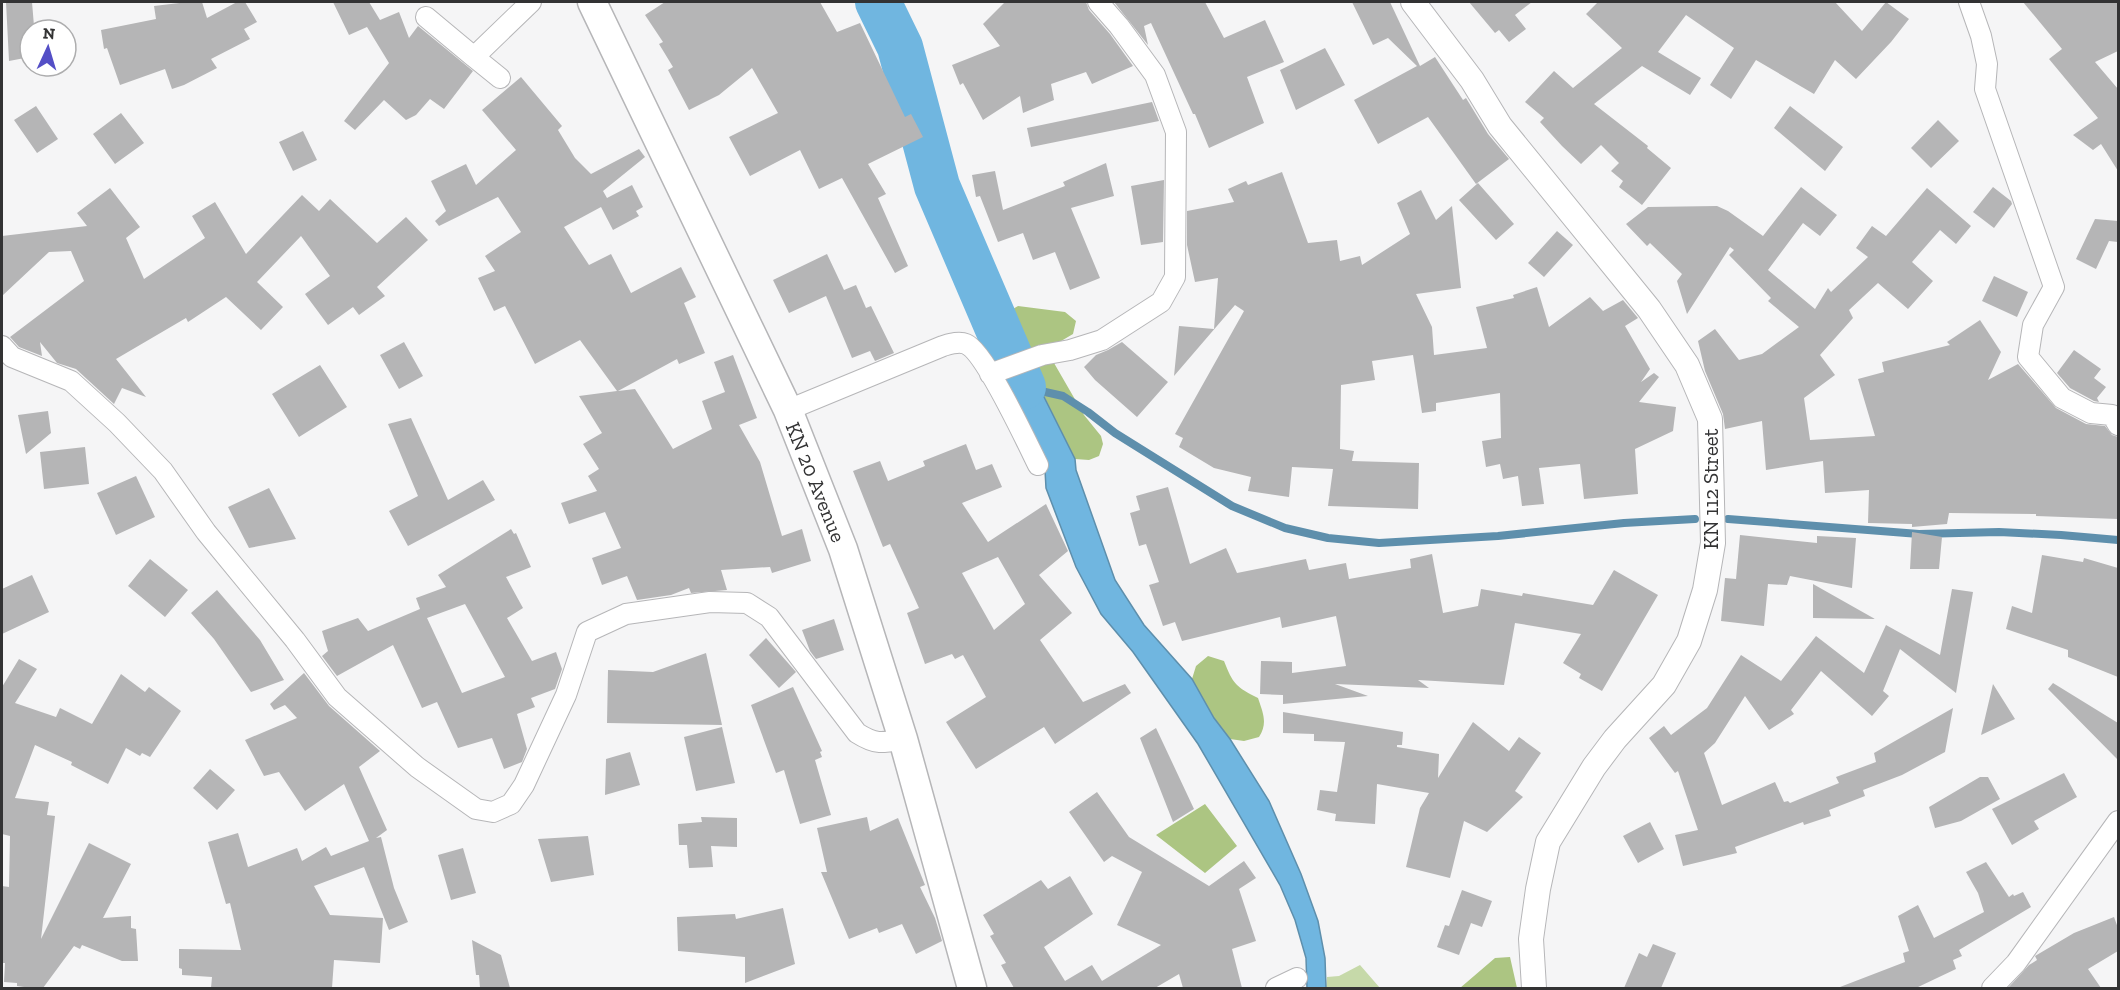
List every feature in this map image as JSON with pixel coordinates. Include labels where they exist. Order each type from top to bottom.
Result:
[{"type":"main road","name":"KN 20 Avenue","points":[[592,2],[788,410],[843,549],[903,739],[964,952],[972,988]]},
{"type":"street","points":[[474,57],[531,2]]},
{"type":"street","points":[[995,373],[1041,356],[1102,340],[1161,302],[1175,277],[1176,132],[1155,75],[1098,2]]},
{"type":"street","name":"KN 112 Street","points":[[1413,2],[1472,80],[1500,126],[1649,309],[1687,364],[1710,419],[1713,543],[1705,590],[1689,641],[1664,685],[1593,766],[1548,842],[1538,889],[1532,939],[1534,988]]},
{"type":"street","points":[[1969,2],[1988,64],[1985,89],[2054,286],[2033,325],[2028,357],[2062,398],[2091,413],[2112,415],[2118,425]]},
{"type":"street","points":[[426,17],[500,78]]},
{"type":"street","points":[[788,410],[952,343],[961,343],[973,349],[995,373],[1002,393],[1038,465]]},
{"type":"street","points":[[2,346],[12,357],[71,381],[117,423],[163,471],[206,532],[295,640],[337,697],[417,767],[476,809],[493,812],[511,804],[524,785],[566,695],[587,632],[626,614],[710,602],[747,603],[769,617],[857,733],[870,741],[881,743],[903,739]]},
{"type":"street","points":[[1992,988],[2016,963],[2118,820]]},
{"type":"street","points":[[1276,988],[1297,978]]},
{"type":"green space","points":[[1018,306],[1065,312],[1076,321],[1073,334],[1051,347],[1025,354],[1011,335],[1006,319],[1006,313]]},
{"type":"green space","points":[[1043,362],[1054,363],[1084,415],[1101,436],[1103,444],[1099,456],[1089,460],[1075,459],[1033,374],[1034,369]]},
{"type":"green space","points":[[1208,656],[1224,661],[1236,684],[1258,698],[1264,722],[1259,737],[1244,741],[1230,739],[1214,718],[1192,679],[1196,666]]},
{"type":"green space","points":[[1205,804],[1237,846],[1205,873],[1156,835]]},
{"type":"green space","points":[[1510,957],[1517,988],[1460,988],[1495,958]]},
{"type":"green space","points":[[1360,965],[1380,988],[1326,988],[1327,977],[1339,976]]},
{"type":"water","points":[[1023,387],[1041,391],[1075,459],[1076,470],[1115,580],[1144,625],[1192,679],[1214,718],[1269,801],[1301,874],[1318,921],[1325,958],[1326,988],[1307,988],[1306,958],[1295,920],[1280,885],[1198,744],[1133,652],[1101,614],[1076,567],[1046,488],[1045,470],[1013,393]]},
{"type":"building","points":[[6,2],[32,2],[33,18],[18,18],[18,59],[9,61]]},
{"type":"building","points":[[202,2],[207,18],[237,2],[245,2],[257,22],[244,29],[250,39],[211,59],[217,68],[184,85],[172,89],[165,69],[120,85],[107,48],[104,49],[101,30],[156,19],[154,6]]},
{"type":"building","points":[[333,2],[369,2],[380,20],[399,12],[409,38],[418,26],[473,71],[444,109],[430,99],[416,115],[406,120],[384,100],[355,130],[344,121],[389,63],[367,27],[349,35]]},
{"type":"building","points":[[665,2],[820,2],[837,32],[860,23],[905,117],[911,114],[923,137],[868,164],[886,194],[878,198],[908,266],[895,273],[842,178],[819,189],[800,150],[750,176],[729,137],[778,113],[752,68],[719,95],[689,110],[668,70],[673,67],[659,44],[663,42],[645,15]]},
{"type":"building","points":[[1005,2],[1086,2],[1089,10],[1133,66],[1092,84],[1086,72],[1051,84],[1054,100],[1023,113],[1020,96],[983,120],[963,83],[960,85],[952,65],[1000,46],[983,24]]},
{"type":"building","points":[[1114,2],[1205,2],[1224,38],[1265,20],[1284,62],[1247,77],[1264,123],[1209,148],[1151,23],[1144,26],[1148,45]]},
{"type":"building","points":[[1352,2],[1390,2],[1420,66],[1435,57],[1463,100],[1466,98],[1488,134],[1509,159],[1476,184],[1428,117],[1378,144],[1354,100],[1417,66],[1388,38],[1373,45]]},
{"type":"building","points":[[1469,2],[1532,2],[1515,15],[1526,29],[1509,42],[1499,30],[1495,33]]},
{"type":"building","points":[[1598,2],[1835,2],[1862,31],[1886,2],[1909,19],[1856,79],[1835,60],[1814,94],[1756,60],[1731,99],[1710,85],[1734,48],[1686,15],[1658,52],[1701,78],[1690,95],[1642,66],[1594,104],[1648,146],[1647,148],[1671,168],[1642,205],[1619,187],[1623,181],[1611,171],[1619,163],[1601,145],[1581,164],[1540,122],[1544,118],[1525,102],[1554,71],[1573,88],[1622,48],[1586,14]]},
{"type":"building","points":[[2023,2],[2118,2],[2118,51],[2095,62],[2118,89],[2118,171],[2101,144],[2093,150],[2073,135],[2098,118],[2049,59],[2062,49]]},
{"type":"building","points":[[1325,48],[1345,85],[1296,110],[1280,70]]},
{"type":"building","points":[[521,77],[562,126],[558,130],[575,158],[591,174],[639,149],[645,157],[603,191],[607,198],[632,185],[643,207],[636,211],[639,216],[613,230],[601,207],[564,227],[589,265],[611,254],[631,293],[681,267],[696,297],[684,303],[705,353],[679,364],[677,359],[618,391],[635,389],[673,449],[712,429],[702,401],[725,392],[714,362],[733,355],[757,418],[739,425],[760,462],[782,536],[802,529],[811,561],[772,573],[770,567],[721,570],[727,590],[691,593],[689,588],[671,595],[637,600],[627,576],[602,585],[592,558],[621,548],[605,512],[569,524],[561,503],[597,491],[588,476],[599,469],[583,444],[602,433],[579,396],[617,391],[580,340],[535,364],[505,306],[494,311],[478,278],[495,271],[485,256],[521,232],[498,197],[439,226],[435,221],[446,211],[431,181],[466,164],[476,185],[516,150],[482,110]]},
{"type":"building","points":[[1152,102],[1159,121],[1031,147],[1027,128]]},
{"type":"building","points":[[36,106],[58,139],[37,153],[14,120]]},
{"type":"building","points":[[1790,106],[1843,147],[1825,171],[1774,128]]},
{"type":"building","points":[[121,113],[144,143],[115,164],[93,134]]},
{"type":"building","points":[[1938,120],[1959,141],[1931,168],[1911,148]]},
{"type":"building","points":[[303,131],[317,160],[293,171],[279,142]]},
{"type":"building","points":[[1106,163],[1114,196],[1071,208],[1100,278],[1070,290],[1055,252],[1033,260],[1023,233],[998,242],[980,196],[976,197],[972,175],[995,171],[1003,210],[1065,186],[1063,182]]},
{"type":"building","points":[[1282,172],[1308,243],[1337,240],[1340,261],[1360,256],[1362,265],[1410,234],[1397,203],[1421,190],[1436,220],[1452,206],[1461,288],[1416,294],[1432,327],[1434,355],[1487,348],[1476,307],[1514,298],[1513,295],[1537,287],[1549,327],[1590,297],[1603,311],[1623,300],[1638,318],[1625,326],[1650,369],[1641,382],[1654,373],[1659,377],[1639,402],[1676,407],[1673,431],[1635,449],[1638,494],[1584,499],[1580,464],[1539,468],[1544,504],[1522,506],[1518,476],[1503,479],[1500,464],[1486,467],[1482,441],[1501,438],[1500,393],[1436,403],[1436,411],[1422,413],[1413,355],[1372,361],[1375,380],[1341,385],[1340,449],[1354,451],[1352,461],[1419,463],[1418,509],[1328,506],[1333,469],[1292,467],[1289,497],[1248,491],[1251,477],[1214,468],[1179,447],[1183,438],[1175,434],[1244,311],[1235,305],[1174,376],[1179,326],[1214,329],[1218,278],[1195,282],[1187,245],[1187,211],[1234,202],[1228,189],[1246,181],[1248,185]]},
{"type":"building","points":[[1164,180],[1163,242],[1141,245],[1131,186]]},
{"type":"building","points":[[1478,183],[1514,224],[1496,240],[1459,200]]},
{"type":"building","points":[[1801,187],[1837,215],[1820,236],[1803,223],[1768,270],[1815,309],[1828,288],[1831,292],[1868,257],[1856,248],[1872,226],[1886,236],[1927,188],[1971,226],[1956,244],[1940,230],[1912,262],[1933,281],[1908,309],[1878,283],[1849,310],[1853,318],[1820,355],[1835,375],[1804,398],[1810,440],[1875,436],[1858,379],[1884,372],[1882,362],[1950,345],[1947,342],[1980,320],[2001,352],[1988,380],[2018,364],[2056,408],[2086,424],[2105,426],[2112,435],[2118,437],[2118,519],[2036,516],[2036,514],[1949,513],[1947,524],[1912,527],[1912,524],[1868,523],[1869,490],[1825,493],[1823,461],[1766,470],[1762,421],[1725,429],[1723,414],[1705,371],[1698,341],[1715,329],[1739,360],[1762,354],[1799,327],[1768,301],[1771,298],[1729,255],[1734,250],[1730,247],[1687,314],[1677,281],[1682,274],[1650,243],[1647,246],[1626,224],[1648,207],[1717,206],[1728,211],[1763,236]]},
{"type":"building","points":[[1993,187],[2012,204],[1994,228],[1973,212]]},
{"type":"building","points":[[110,188],[140,227],[126,238],[144,279],[205,238],[192,216],[215,202],[246,254],[302,195],[319,211],[330,199],[377,243],[406,217],[428,240],[377,287],[385,296],[359,315],[353,307],[328,325],[305,294],[330,276],[301,236],[257,282],[283,307],[261,330],[226,297],[188,322],[186,318],[116,359],[146,397],[122,388],[114,404],[76,369],[57,363],[40,342],[42,356],[19,347],[10,337],[84,281],[71,251],[49,252],[2,296],[2,236],[87,226],[77,213]]},
{"type":"building","points":[[2095,219],[2118,221],[2118,242],[2109,241],[2096,269],[2076,259]]},
{"type":"building","points":[[1557,231],[1573,245],[1544,277],[1528,263]]},
{"type":"building","points":[[827,254],[844,290],[856,285],[866,308],[871,306],[894,353],[875,361],[870,351],[852,358],[826,296],[789,313],[773,280]]},
{"type":"building","points":[[1994,276],[2028,292],[2017,317],[1982,301]]},
{"type":"building","points":[[404,342],[423,376],[399,389],[380,355]]},
{"type":"building","points":[[1122,342],[1168,382],[1137,417],[1095,380],[1084,367],[1096,355]]},
{"type":"building","points":[[2074,350],[2101,369],[2094,378],[2106,387],[2097,398],[2099,402],[2070,388],[2057,373]]},
{"type":"building","points":[[320,365],[347,407],[299,437],[272,394]]},
{"type":"building","points":[[48,411],[51,433],[26,454],[18,415]]},
{"type":"building","points":[[411,418],[448,500],[483,480],[495,500],[408,546],[389,511],[418,496],[388,424]]},
{"type":"building","points":[[966,444],[976,470],[992,464],[1002,487],[962,503],[988,542],[1046,504],[1068,551],[1039,575],[1072,613],[1040,640],[1083,702],[1125,684],[1131,693],[1055,744],[1044,727],[976,769],[946,722],[986,697],[963,655],[955,659],[952,654],[925,664],[907,613],[919,608],[890,544],[883,547],[853,471],[880,461],[888,481],[925,466],[923,461]],"holes":[[[998,557],[1025,604],[994,630],[962,573]]]},
{"type":"building","points":[[85,447],[89,484],[44,489],[40,452]]},
{"type":"building","points":[[136,476],[155,517],[116,535],[97,493]]},
{"type":"building","points":[[1168,487],[1190,564],[1226,548],[1237,573],[1306,559],[1309,570],[1346,563],[1349,579],[1411,568],[1410,559],[1432,554],[1443,613],[1478,606],[1481,589],[1522,596],[1523,593],[1593,605],[1614,570],[1658,595],[1602,691],[1579,678],[1581,674],[1563,663],[1581,634],[1515,623],[1504,685],[1418,680],[1429,688],[1335,684],[1368,696],[1283,704],[1283,695],[1260,694],[1261,661],[1292,662],[1292,673],[1346,666],[1336,616],[1282,628],[1280,617],[1182,641],[1175,622],[1163,626],[1149,585],[1159,582],[1146,544],[1139,546],[1130,513],[1140,510],[1136,496]]},
{"type":"building","points":[[269,488],[296,539],[249,548],[228,507]]},
{"type":"building","points":[[511,529],[514,534],[516,533],[531,567],[506,577],[523,608],[507,618],[532,661],[556,652],[562,669],[555,689],[531,698],[535,707],[517,714],[527,749],[522,762],[504,769],[492,738],[458,748],[437,702],[422,708],[393,645],[337,676],[322,656],[328,651],[322,631],[358,618],[368,631],[420,609],[416,598],[446,587],[438,575]],"holes":[[[465,604],[505,677],[462,693],[427,618]]]},
{"type":"building","points":[[1912,532],[1942,537],[1939,569],[1910,569]]},
{"type":"building","points":[[1740,535],[1817,543],[1817,536],[1856,538],[1852,588],[1790,576],[1787,585],[1768,584],[1764,626],[1721,621],[1725,578],[1736,579]]},
{"type":"building","points":[[2042,555],[2083,562],[2084,558],[2118,568],[2118,677],[2068,657],[2068,650],[2006,629],[2012,606],[2032,613]]},
{"type":"building","points":[[150,559],[188,590],[165,617],[128,586]]},
{"type":"building","points":[[32,575],[49,612],[2,634],[2,589]]},
{"type":"building","points":[[1813,584],[1875,619],[1813,618]]},
{"type":"building","points":[[1952,589],[1973,592],[1956,693],[1900,649],[1883,691],[1889,696],[1872,716],[1821,671],[1791,710],[1794,714],[1769,730],[1745,696],[1715,743],[1704,753],[1722,805],[1775,782],[1784,802],[1790,803],[1839,783],[1836,777],[1876,762],[1874,753],[1953,708],[1945,752],[1902,775],[1863,790],[1865,796],[1829,810],[1831,816],[1804,825],[1803,822],[1735,847],[1737,853],[1683,866],[1675,835],[1698,830],[1678,771],[1675,773],[1649,738],[1664,726],[1671,735],[1707,708],[1741,655],[1781,681],[1816,636],[1864,673],[1886,625],[1940,655]]},
{"type":"building","points":[[217,590],[260,640],[284,680],[251,692],[214,639],[191,613]]},
{"type":"building","points":[[834,619],[844,650],[816,659],[810,651],[802,630]]},
{"type":"building","points":[[766,638],[796,672],[779,688],[749,655]]},
{"type":"building","points":[[706,653],[722,725],[607,723],[608,670],[653,672]]},
{"type":"building","points":[[19,659],[37,669],[15,703],[56,717],[60,708],[92,724],[121,674],[145,692],[149,687],[181,711],[150,757],[142,753],[140,756],[126,748],[108,784],[71,765],[72,762],[35,745],[15,798],[49,802],[47,815],[55,816],[41,939],[89,843],[131,864],[103,918],[131,916],[131,928],[136,929],[138,961],[122,961],[82,945],[80,949],[74,946],[43,988],[17,986],[17,983],[4,982],[5,963],[2,963],[2,886],[9,887],[10,836],[2,834],[2,687]]},
{"type":"building","points":[[304,673],[329,706],[380,751],[359,767],[387,830],[376,838],[381,837],[394,888],[408,922],[389,930],[364,867],[314,886],[330,915],[383,918],[380,963],[334,960],[332,988],[211,988],[212,977],[182,975],[182,969],[179,968],[179,949],[241,950],[230,903],[226,904],[208,842],[238,833],[248,867],[297,848],[302,861],[326,847],[331,856],[369,841],[344,784],[305,811],[279,772],[264,776],[245,740],[297,718],[285,705],[274,710],[270,704]]},
{"type":"building","points":[[2053,683],[2118,723],[2118,760],[2048,689]]},
{"type":"building","points":[[1993,684],[2015,719],[1981,735]]},
{"type":"building","points":[[793,687],[822,751],[820,752],[822,757],[815,760],[831,815],[800,824],[784,770],[776,773],[751,705]]},
{"type":"building","points":[[1283,712],[1403,732],[1402,745],[1397,745],[1397,747],[1439,754],[1438,778],[1473,722],[1509,751],[1519,737],[1541,753],[1515,791],[1523,797],[1487,832],[1464,821],[1450,878],[1406,867],[1420,808],[1429,793],[1377,784],[1375,824],[1335,821],[1336,814],[1317,810],[1320,790],[1337,792],[1345,742],[1314,741],[1314,734],[1283,733]]},
{"type":"building","points":[[722,727],[735,783],[696,791],[684,737]]},
{"type":"building","points":[[1156,728],[1194,809],[1173,822],[1140,738]]},
{"type":"building","points":[[630,752],[640,785],[605,795],[606,759]]},
{"type":"building","points":[[210,769],[235,790],[217,810],[193,788]]},
{"type":"building","points":[[2064,773],[2077,797],[2034,821],[2039,829],[2012,845],[1992,809]]},
{"type":"building","points":[[1980,777],[1988,777],[2000,799],[1961,821],[1935,828],[1929,807]]},
{"type":"building","points":[[1097,792],[1129,837],[1209,886],[1244,861],[1256,878],[1239,889],[1256,941],[1232,949],[1242,988],[1183,988],[1179,974],[1155,988],[1014,988],[1001,965],[1006,963],[990,936],[994,934],[983,915],[1041,880],[1048,889],[1070,876],[1093,914],[1044,947],[1065,981],[1092,965],[1102,981],[1161,945],[1117,925],[1142,872],[1112,856],[1104,862],[1069,812]]},
{"type":"building","points":[[701,817],[737,818],[737,847],[711,846],[713,867],[689,868],[687,845],[679,845],[678,824],[702,822]]},
{"type":"building","points":[[867,817],[870,831],[898,818],[925,885],[920,887],[935,918],[942,941],[916,954],[902,924],[879,933],[877,928],[849,939],[821,872],[827,872],[817,828]]},
{"type":"building","points":[[1650,822],[1664,849],[1638,863],[1623,836]]},
{"type":"building","points":[[588,836],[594,875],[551,882],[538,839]]},
{"type":"building","points":[[463,848],[476,893],[451,900],[438,855]]},
{"type":"building","points":[[1986,862],[2009,897],[2023,892],[2031,907],[1959,950],[1962,956],[1953,960],[1956,969],[1916,988],[1840,987],[1905,962],[1903,953],[1909,951],[1898,916],[1918,905],[1934,938],[1984,912],[1978,893],[1966,872]]},
{"type":"building","points":[[1462,890],[1492,901],[1482,927],[1471,923],[1459,955],[1437,947],[1445,925],[1449,926]]},
{"type":"building","points":[[783,908],[795,964],[745,983],[745,957],[678,951],[677,917],[735,914],[736,919]]},
{"type":"building","points":[[2114,917],[2118,928],[2118,951],[2088,969],[2101,988],[2008,988],[2029,965],[2037,960],[2035,956],[2074,933]]},
{"type":"building","points":[[472,940],[501,955],[510,988],[480,988],[479,975],[476,975]]},
{"type":"building","points":[[1653,944],[1676,953],[1661,988],[1624,988],[1639,953],[1647,957]]},
{"type":"waterway","points":[[878,2],[900,47],[937,186],[1023,387]]},
{"type":"waterway","points":[[1023,387],[1063,396],[1115,433],[1232,506],[1285,528],[1328,538],[1379,543],[1498,536],[1624,523],[1695,519]]},
{"type":"waterway","points":[[1728,519],[1919,534],[1999,532],[2118,540]]}]
